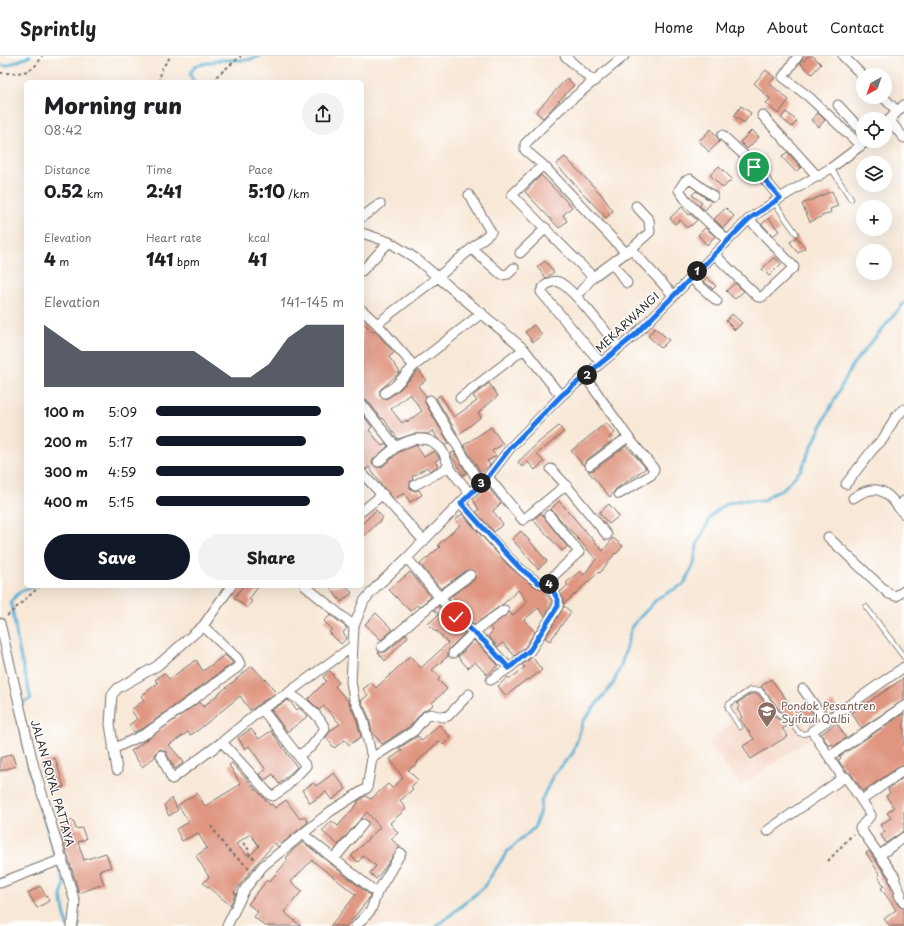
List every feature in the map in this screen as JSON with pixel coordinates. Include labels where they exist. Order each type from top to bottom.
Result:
[{"type":"street","points":[[565,56],[594,82]]},
{"type":"street","points":[[624,56],[560,109],[525,144],[525,150],[543,165],[674,296]]},
{"type":"street","points":[[798,56],[783,77],[856,136]]},
{"type":"street","points":[[843,56],[856,69]]},
{"type":"street","points":[[892,102],[901,108],[892,117]]},
{"type":"street","points":[[838,105],[856,124]]},
{"type":"street","points":[[762,115],[818,177]]},
{"type":"street","points":[[892,127],[904,138]]},
{"type":"street","points":[[722,135],[745,156],[777,200]]},
{"type":"street","name":"MEKARWANGI","points":[[304,835],[331,811],[367,788],[370,778],[372,758],[363,719],[354,700],[351,682],[354,626],[364,601],[376,587],[424,541],[469,494],[488,477],[511,447],[562,395],[619,348],[674,296],[749,219],[777,200],[818,177],[857,148]]},
{"type":"street","points":[[543,165],[512,195],[593,277]]},
{"type":"street","points":[[713,196],[690,179],[681,185],[679,190],[688,203],[727,240]]},
{"type":"street","points":[[377,324],[438,277],[492,232],[469,196]]},
{"type":"street","points":[[364,216],[380,204]]},
{"type":"street","points":[[581,291],[593,277],[628,251],[650,232],[649,220],[636,206]]},
{"type":"street","points":[[714,254],[758,297],[762,297],[794,267],[749,219]]},
{"type":"street","points":[[520,253],[546,228]]},
{"type":"street","points":[[364,234],[390,242],[415,258],[524,349],[556,390],[562,395]]},
{"type":"street","points":[[364,269],[390,242]]},
{"type":"street","points":[[472,249],[502,275],[508,274],[514,268]]},
{"type":"street","points":[[612,263],[627,283]]},
{"type":"street","points":[[690,278],[717,301]]},
{"type":"street","points":[[601,363],[541,292],[544,286],[555,281],[560,282],[576,296],[619,348]]},
{"type":"street","points":[[364,312],[377,324],[414,366]]},
{"type":"street","points":[[385,393],[395,386],[414,366],[482,314]]},
{"type":"street","points":[[460,398],[524,349]]},
{"type":"street","points":[[585,376],[628,437],[654,469],[651,475],[619,494]]},
{"type":"street","points":[[430,400],[480,484]]},
{"type":"street","points":[[364,407],[396,447]]},
{"type":"street","points":[[846,484],[883,439],[895,418],[904,409]]},
{"type":"street","points":[[590,465],[628,437]]},
{"type":"street","points":[[378,462],[396,447],[409,440],[429,440],[442,450],[449,467],[469,494]]},
{"type":"street","points":[[415,485],[449,467]]},
{"type":"street","points":[[550,469],[566,485],[607,535]]},
{"type":"street","points":[[364,475],[383,494],[424,541]]},
{"type":"street","points":[[488,477],[523,520],[566,485]]},
{"type":"street","points":[[853,498],[862,492],[881,490],[890,495],[902,507]]},
{"type":"street","points":[[364,509],[383,494]]},
{"type":"street","points":[[461,503],[520,568],[539,583],[548,582],[579,552],[549,515]]},
{"type":"street","points":[[828,537],[889,594],[896,596],[904,591]]},
{"type":"street","points":[[407,558],[461,622],[474,632],[509,668]]},
{"type":"street","points":[[382,646],[440,597],[470,575]]},
{"type":"street","points":[[491,680],[509,668],[530,650],[558,606],[558,600],[548,582]]},
{"type":"street","points":[[117,770],[110,724],[112,695],[115,690],[157,666],[203,626],[230,588]]},
{"type":"street","points":[[307,588],[354,626]]},
{"type":"street","points":[[453,653],[474,632],[504,610]]},
{"type":"street","name":"JALAN ROYAL PATTAYA","points":[[3,620],[34,767],[75,902],[73,922],[71,926]]},
{"type":"street","points":[[113,749],[147,733],[238,668],[240,664],[237,658],[203,626]]},
{"type":"street","points":[[161,755],[172,779],[222,742],[262,709],[288,693],[353,646]]},
{"type":"street","points":[[904,667],[812,731],[843,778],[846,777],[871,815],[860,828],[895,877],[894,879],[901,894],[899,895],[904,903]]},
{"type":"street","points":[[803,689],[826,722]]},
{"type":"street","points":[[288,693],[317,716],[325,729],[311,747],[299,755]]},
{"type":"street","points":[[372,758],[414,731],[426,716],[430,714],[443,717],[448,716],[469,694]]},
{"type":"street","points":[[833,754],[904,706]]},
{"type":"street","points":[[222,742],[268,793],[273,796],[285,788],[306,766],[262,709]]},
{"type":"street","points":[[866,797],[904,770]]},
{"type":"street","points":[[767,831],[843,778]]},
{"type":"street","points":[[334,859],[363,824]]},
{"type":"street","points":[[227,926],[245,889],[263,866],[304,835],[377,893]]},
{"type":"street","points":[[880,855],[904,837]]},
{"type":"street","points":[[356,926],[371,910],[377,893],[401,853]]},
{"type":"street","points":[[0,883],[63,859]]},
{"type":"lane","points":[[831,168],[851,199]]},
{"type":"lane","points":[[777,200],[796,233]]},
{"type":"lane","points":[[866,607],[904,657]]},
{"type":"lane","points":[[740,727],[728,708],[729,704],[750,690],[760,690],[779,715],[789,720],[799,733],[804,734],[812,731]]},
{"type":"path","points":[[0,73],[27,71],[37,66],[42,56]]},
{"type":"path","points":[[159,80],[162,68],[171,56]]},
{"type":"path","points":[[215,80],[217,76],[241,56]]},
{"type":"path","points":[[3,620],[38,588]]},
{"type":"path","points":[[211,826],[227,849],[256,875]]},
{"type":"path","points":[[828,862],[860,828]]},
{"type":"path","points":[[243,843],[250,851],[249,854],[263,866]]},
{"type":"shaded area","name":"Pondok Pesantren Syifaul Qalbi","points":[[769,676],[813,736],[741,786],[708,743],[732,723],[720,706],[752,683],[757,684]]},
{"type":"building","points":[[808,56],[813,56],[821,64],[812,74],[801,64]]},
{"type":"building","points":[[766,70],[775,78],[769,83],[789,100],[778,114],[766,103],[770,99],[754,83]]},
{"type":"building","points":[[567,78],[574,85],[543,118],[536,112]]},
{"type":"building","points":[[741,106],[751,113],[744,123],[734,116]]},
{"type":"building","points":[[786,112],[797,121],[792,127],[781,118]]},
{"type":"building","points":[[818,113],[825,120],[819,127],[811,120]]},
{"type":"building","points":[[711,129],[720,141],[709,152],[699,141]]},
{"type":"building","points":[[752,130],[759,137],[747,149],[740,142]]},
{"type":"building","points":[[787,152],[801,167],[796,172],[782,157]]},
{"type":"building","points":[[565,157],[601,194],[613,211],[606,218],[556,164]]},
{"type":"building","points":[[719,166],[732,179],[723,188],[710,175]]},
{"type":"building","points":[[541,175],[572,207],[563,215],[567,221],[559,228],[525,192]]},
{"type":"building","points":[[696,191],[712,202],[705,210],[699,206],[702,203],[692,195]]},
{"type":"building","points":[[832,191],[838,206],[830,209],[831,212],[810,222],[802,204]]},
{"type":"building","points":[[682,207],[689,215],[690,214],[697,220],[687,228],[680,220],[675,224],[670,218]]},
{"type":"building","points":[[726,208],[734,216],[723,228],[714,219]]},
{"type":"building","points":[[769,218],[779,231],[773,236],[762,224]]},
{"type":"building","points":[[705,228],[715,236],[707,245],[698,235]]},
{"type":"building","points":[[797,237],[805,248],[798,253],[790,242]]},
{"type":"building","points":[[774,257],[781,264],[769,276],[762,269]]},
{"type":"building","points":[[545,261],[554,272],[546,278],[537,267]]},
{"type":"building","points":[[707,277],[716,286],[713,289],[703,281]]},
{"type":"building","points":[[735,283],[744,291],[735,299],[726,291]]},
{"type":"building","points":[[732,314],[742,323],[735,330],[726,321]]},
{"type":"building","points":[[364,324],[373,332],[375,331],[394,353],[389,357],[400,372],[380,390],[380,396],[383,399],[388,398],[399,390],[419,370],[426,380],[418,386],[426,396],[425,403],[449,443],[446,445],[437,438],[433,430],[428,434],[413,434],[398,439],[383,418],[382,419],[367,400],[364,399]],"holes":[[[410,394],[422,411],[407,422],[406,420],[402,423],[391,409]]]},
{"type":"building","points":[[534,325],[542,335],[533,342],[525,332]]},
{"type":"building","points":[[655,328],[669,340],[661,348],[648,336]]},
{"type":"building","points":[[489,383],[498,396],[478,413],[481,417],[458,435],[436,398],[440,395],[454,417],[477,401],[473,396]]},
{"type":"building","points":[[364,417],[372,427],[369,430],[382,446],[386,443],[388,446],[373,460],[372,463],[376,467],[382,467],[399,452],[416,445],[424,457],[434,451],[439,459],[435,461],[438,466],[430,471],[427,467],[412,477],[413,479],[410,482],[410,488],[414,491],[419,490],[422,495],[410,502],[404,493],[394,499],[383,487],[369,467],[367,469],[364,468]]},
{"type":"building","points":[[606,423],[615,433],[609,438],[612,441],[586,460],[584,466],[571,451]]},
{"type":"building","points":[[559,426],[564,432],[537,454],[544,462],[535,470],[528,462],[522,467],[518,462]]},
{"type":"building","points":[[491,427],[503,444],[492,451],[496,456],[487,461],[490,465],[481,473],[464,445]]},
{"type":"building","points":[[626,446],[646,468],[616,489],[610,497],[588,471],[594,470]]},
{"type":"building","points":[[454,452],[467,473],[463,475],[450,454]]},
{"type":"building","points":[[487,486],[501,503],[493,511],[503,524],[494,532],[476,512],[479,510],[473,499]]},
{"type":"building","points":[[559,501],[603,551],[613,538],[623,546],[616,554],[615,553],[600,573],[599,572],[564,604],[560,592],[568,585],[566,583],[580,571],[584,575],[596,559],[551,509]]},
{"type":"building","points":[[609,504],[619,516],[609,524],[599,513]]},
{"type":"building","points":[[376,510],[383,518],[364,536],[364,522]]},
{"type":"building","points":[[541,513],[567,547],[562,551],[533,520]]},
{"type":"building","points":[[462,514],[509,566],[532,585],[542,589],[552,602],[545,616],[538,608],[524,620],[535,632],[525,647],[515,656],[503,643],[498,647],[488,636],[493,631],[490,627],[510,612],[512,616],[527,602],[518,590],[503,604],[474,625],[460,613],[448,598],[474,580],[476,575],[475,571],[467,570],[441,589],[420,564],[440,547],[438,545],[460,525],[455,520]]},
{"type":"building","points":[[521,531],[547,561],[538,569],[512,539]]},
{"type":"building","points":[[410,572],[431,597],[419,607],[417,605],[410,611],[389,590]]},
{"type":"building","points":[[242,588],[257,588],[249,599],[252,601],[247,608],[234,598]]},
{"type":"building","points":[[330,588],[348,588],[352,593],[341,602]]},
{"type":"building","points":[[439,606],[451,621],[465,633],[449,649],[448,656],[432,670],[440,677],[438,680],[447,689],[432,703],[433,705],[422,712],[410,726],[382,744],[372,732],[369,717],[361,701],[368,695],[363,689],[371,683],[376,688],[410,656],[421,668],[448,643],[428,624],[439,614],[434,610]]},
{"type":"building","points":[[564,606],[571,612],[550,641],[545,638]]},
{"type":"building","points":[[376,613],[393,630],[381,640],[365,624]]},
{"type":"building","points":[[331,615],[347,628],[343,633],[347,638],[341,644],[329,632],[332,629],[324,621]]},
{"type":"building","points":[[406,634],[408,637],[385,661],[378,652],[386,652]]},
{"type":"building","points":[[474,640],[498,665],[487,675],[475,662],[468,668],[458,657]]},
{"type":"building","points":[[225,655],[233,663],[144,728],[134,732],[129,725],[137,719],[131,710],[144,700],[141,696],[158,683],[155,680],[164,673],[169,679],[196,660],[203,671]]},
{"type":"building","points":[[532,657],[542,670],[529,680],[527,679],[506,696],[498,686],[508,677],[510,679],[525,667],[522,665]]},
{"type":"building","points":[[252,666],[265,680],[266,679],[276,693],[250,710],[240,696],[197,731],[190,735],[188,732],[169,745],[184,762],[175,769],[166,752],[161,749],[156,752],[155,757],[142,767],[131,751],[199,702],[203,707]]},
{"type":"building","points":[[330,671],[339,683],[335,686],[348,701],[357,721],[361,737],[349,745],[345,740],[334,748],[326,737],[331,730],[340,724],[324,706],[319,710],[308,699],[326,681],[323,677]]},
{"type":"building","points":[[904,678],[904,700],[861,728],[852,713]]},
{"type":"building","points":[[771,679],[799,716],[794,720],[781,712],[761,686]]},
{"type":"building","points":[[751,694],[758,694],[776,718],[788,725],[782,729],[788,736],[751,759],[743,746],[754,739],[740,719],[742,717],[737,709],[740,707],[737,703]]},
{"type":"building","points":[[288,700],[297,710],[299,708],[308,716],[287,732],[271,710]]},
{"type":"building","points":[[833,702],[836,707],[827,713],[824,708]]},
{"type":"building","points":[[806,704],[816,718],[809,723],[799,710]]},
{"type":"building","points":[[904,713],[904,764],[863,791],[851,774],[846,771],[838,760],[841,758],[840,756]]},
{"type":"building","points":[[837,723],[846,738],[834,746],[832,744],[829,746],[821,734]]},
{"type":"building","points":[[439,725],[451,737],[443,745],[439,741],[417,762],[418,763],[408,770],[418,780],[411,787],[413,789],[400,801],[406,809],[390,823],[398,833],[391,839],[400,847],[376,879],[370,873],[376,866],[363,856],[358,862],[351,856],[380,827],[367,812],[338,845],[322,831],[332,821],[338,826],[358,803],[357,802],[365,796],[371,799],[388,784],[392,788],[403,778],[390,759],[402,751],[399,748],[418,736],[422,741]]},
{"type":"building","points":[[251,729],[259,739],[271,731],[297,767],[279,784],[273,774],[265,780],[259,774],[266,770],[249,746],[245,749],[238,738]]},
{"type":"building","points":[[12,754],[16,766],[0,771],[0,758]]},
{"type":"building","points":[[55,758],[64,787],[53,791],[42,762]]},
{"type":"building","points":[[232,763],[270,805],[272,804],[275,808],[286,800],[300,819],[304,816],[308,822],[278,847],[275,843],[234,892],[236,894],[230,905],[203,883],[209,877],[196,856],[207,848],[198,833],[182,841],[176,829],[189,822],[178,805],[197,793],[205,806],[241,784],[229,765]],"holes":[[[250,834],[259,846],[249,857],[236,844]]]},
{"type":"building","points":[[334,773],[346,789],[332,800],[326,792],[310,803],[302,790],[313,783],[316,786]]},
{"type":"building","points":[[904,777],[904,831],[886,843],[881,835],[885,832],[880,825],[891,818],[887,813],[894,808],[886,796],[890,793],[888,789]]},
{"type":"building","points":[[172,798],[178,810],[169,816],[164,805]]},
{"type":"building","points":[[73,820],[76,829],[82,828],[86,839],[78,842],[84,860],[106,853],[111,867],[99,871],[104,884],[79,893],[61,834],[63,834],[60,824]]},
{"type":"building","points":[[303,842],[370,895],[368,900],[347,926],[330,926],[356,895],[312,860],[291,882],[302,891],[284,912],[301,926],[265,926],[254,917],[258,912],[248,904],[267,880],[269,882],[288,860],[286,858]]},
{"type":"building","points":[[869,851],[888,878],[894,898],[899,906],[904,909],[904,926],[890,926],[884,919],[896,910],[881,888],[884,886],[878,876],[880,875],[866,853]]},
{"type":"building","points":[[40,886],[49,901],[37,908],[28,893]]},
{"type":"waterway","points":[[0,65],[6,66],[30,56]]},
{"type":"waterway","points":[[193,80],[190,74],[195,66],[220,60],[248,60],[259,56]]},
{"type":"waterway","points":[[437,926],[483,888],[507,852],[534,828],[540,811],[541,801],[554,774],[573,753],[583,721],[613,684],[621,666],[632,626],[658,598],[684,584],[694,564],[697,545],[711,516],[725,504],[743,500],[763,501],[772,494],[782,490],[801,470],[825,418],[853,364],[904,303]]},
{"type":"waterway","points":[[20,704],[31,699],[19,650],[11,601],[21,591],[29,588]]},
{"type":"waterway","points":[[16,710],[30,773],[64,885],[61,896],[67,926]]},
{"type":"place","name":"Pondok Pesantren Syifaul Qalbi","points":[[767,728]]},
{"type":"route","points":[[456,617],[485,642],[509,668],[532,647],[558,606],[558,600],[548,582],[545,584],[539,583],[520,568],[461,503],[488,477],[511,447],[562,395],[650,321],[690,278],[749,219],[780,198],[754,167]]}]
